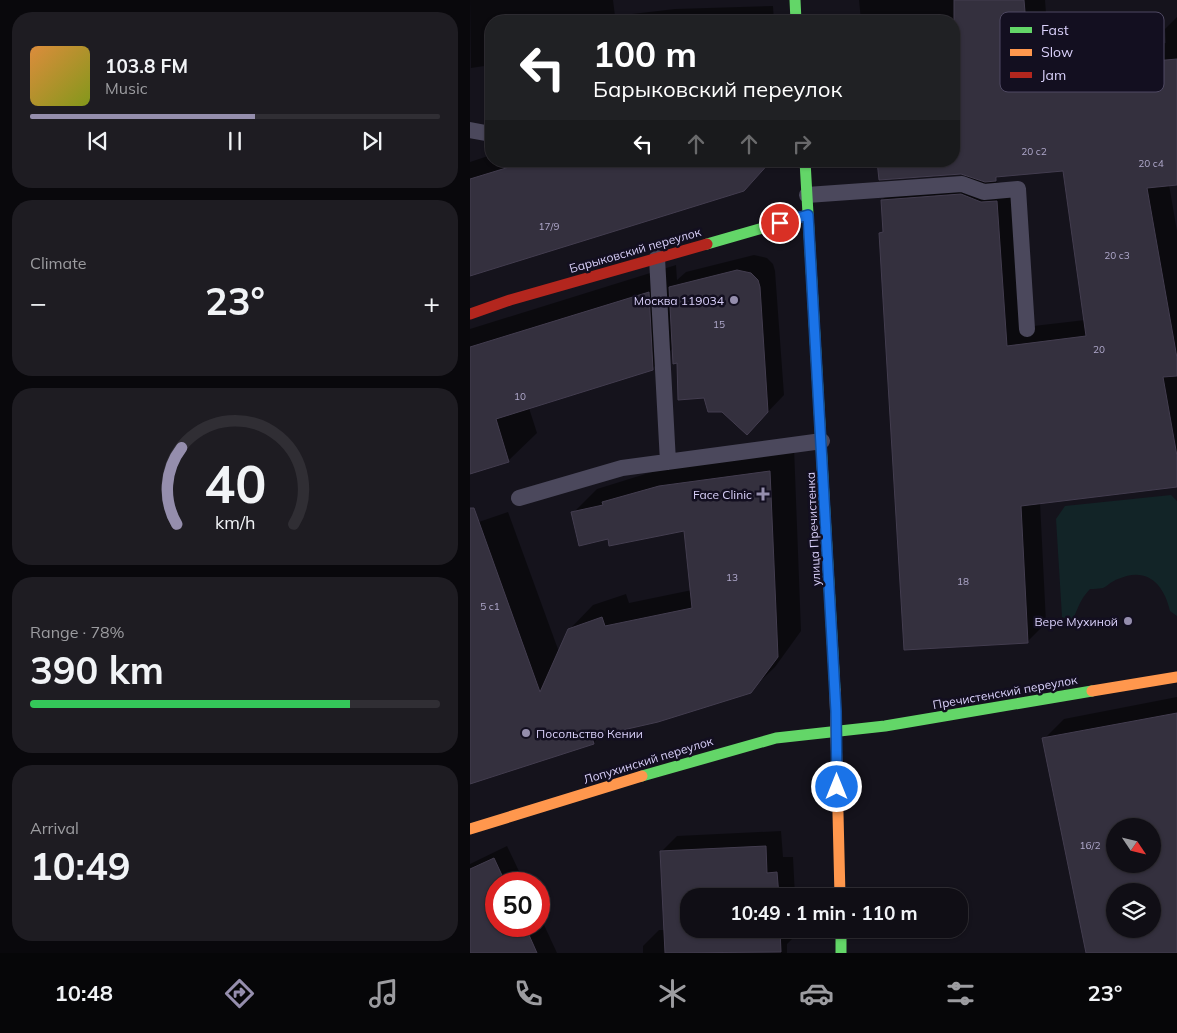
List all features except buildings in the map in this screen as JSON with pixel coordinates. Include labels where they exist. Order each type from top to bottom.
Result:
[{"type":"street","points":[[795,0],[796,15]]},
{"type":"street","name":"улица Пречистенка","points":[[805,167],[837,731],[840,888]]},
{"type":"street","name":"Барыковский переулок","points":[[470,314],[808,215]]},
{"type":"street","name":"Пречистенский переулок","points":[[837,731],[885,726],[1177,677]]},
{"type":"street","name":"Лопухинский переулок","points":[[470,829],[736,748],[776,738],[837,731]]},
{"type":"street","points":[[841,938],[841,953]]},
{"type":"lane","points":[[470,128],[485,132]]},
{"type":"lane","points":[[807,195],[962,184],[984,192],[1018,190],[1027,329]]},
{"type":"lane","points":[[658,258],[668,462]]},
{"type":"lane","points":[[519,498],[622,468],[822,441]]},
{"type":"shaded area","points":[[1171,495],[1177,501],[1177,616],[1170,611],[1159,586],[1146,576],[1138,575],[1118,579],[1104,587],[1090,589],[1081,601],[1072,621],[1062,617],[1056,519],[1065,506]]},
{"type":"traffic: fast","points":[[795,0],[796,15]]},
{"type":"traffic: fast","points":[[805,167],[835,690]]},
{"type":"traffic: fast","points":[[707,244],[808,215]]},
{"type":"traffic: fast","points":[[642,776],[776,738],[885,726],[1092,691]]},
{"type":"traffic: fast","points":[[841,938],[841,953]]},
{"type":"traffic: slow","points":[[1092,691],[1177,677]]},
{"type":"traffic: slow","points":[[835,690],[840,888]]},
{"type":"traffic: slow","points":[[470,829],[642,776]]},
{"type":"traffic: jam","points":[[470,314],[510,300],[707,244]]},
{"type":"place","name":"Москва 119034","points":[[734,300]]},
{"type":"place","name":"Face Clinic","points":[[763,494]]},
{"type":"place","name":"Вере Мухиной","points":[[1128,621]]},
{"type":"place","name":"Посольство Кении","points":[[526,733]]},
{"type":"route","points":[[780,223],[808,215],[836,711],[837,787]]}]
